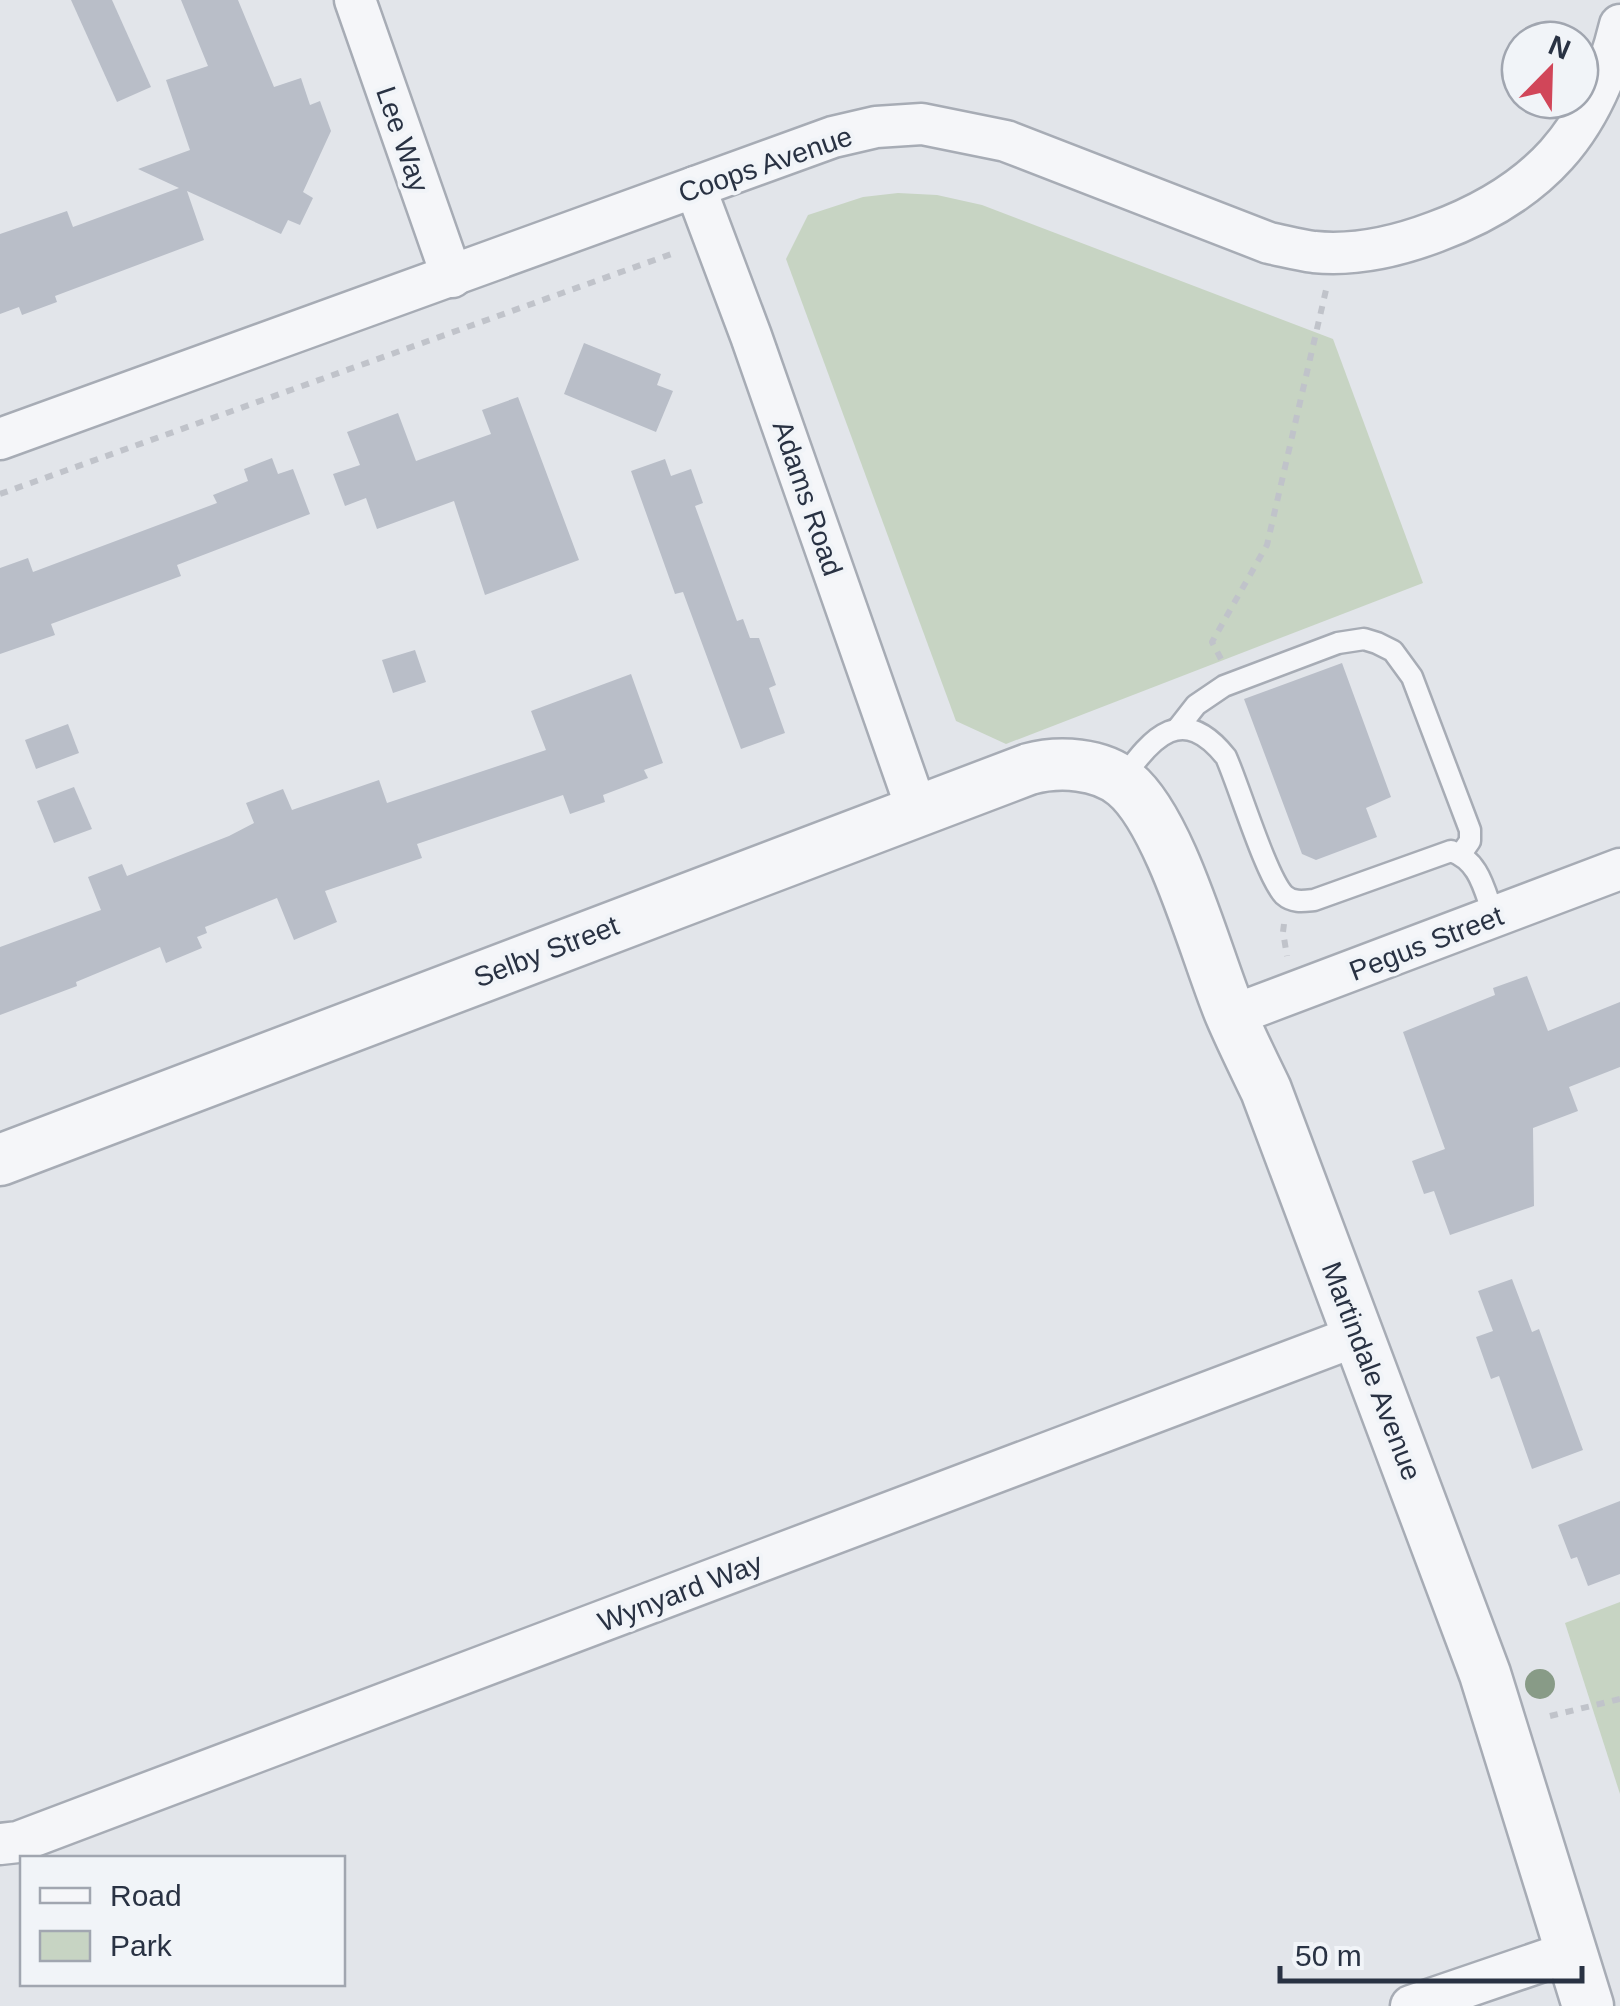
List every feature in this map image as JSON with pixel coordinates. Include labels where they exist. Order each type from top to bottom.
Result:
[{"type":"street","name":"Lee Way","points":[[355,0],[452,277]]},
{"type":"street","name":"Coops Avenue","points":[[0,439],[833,136],[876,127],[922,124],[1006,141],[1269,243],[1315,252],[1347,252],[1408,242],[1500,203],[1544,169],[1588,110],[1620,25]]},
{"type":"street","name":"Adams Road","points":[[695,187],[917,810]]},
{"type":"street","name":"Selby Street","points":[[0,1160],[1041,766],[1109,775]]},
{"type":"street","name":"Martindale Avenue","points":[[1109,775],[1146,808],[1160,830],[1232,1016],[1266,1090],[1485,1674],[1588,2006]]},
{"type":"street","name":"Pegus Street","points":[[1232,1016],[1620,869]]},
{"type":"street","name":"Wynyard Way","points":[[0,1844],[18,1842],[1359,1335]]},
{"type":"street","points":[[1411,2006],[1572,1951]]},
{"type":"lane","points":[[1178,728],[1196,705],[1224,686],[1338,643],[1364,639],[1378,643],[1393,651],[1412,677],[1470,830],[1470,841],[1460,854]]},
{"type":"lane","points":[[1109,775],[1167,730],[1189,728],[1203,735],[1226,757],[1270,868],[1283,894],[1290,899],[1314,900],[1443,852],[1460,854],[1478,871],[1494,916]]},
{"type":"path","points":[[0,494],[690,246]]},
{"type":"path","points":[[1225,671],[1212,642],[1266,545],[1328,281]]},
{"type":"path","points":[[1282,932],[1288,962]]},
{"type":"path","points":[[1550,1716],[1620,1698]]},
{"type":"green space","points":[[898,193],[937,195],[982,205],[1333,339],[1423,583],[1006,744],[956,721],[786,259],[808,215],[863,197]]},
{"type":"green space","points":[[1620,1602],[1620,1794],[1565,1623]]},
{"type":"building","points":[[71,0],[112,0],[151,87],[117,102]]},
{"type":"building","points":[[181,0],[238,0],[274,87],[301,78],[310,105],[320,101],[331,131],[303,192],[313,198],[300,225],[288,220],[281,234],[187,191],[204,240],[55,296],[57,302],[22,315],[19,307],[0,314],[0,234],[67,211],[73,227],[179,188],[138,169],[190,150],[166,80],[208,66]]},
{"type":"building","points":[[584,343],[661,374],[657,385],[673,391],[656,432],[564,394]]},
{"type":"building","points":[[518,397],[579,560],[485,595],[454,501],[377,529],[366,498],[345,506],[333,474],[360,465],[347,432],[398,413],[416,461],[491,434],[482,410]]},
{"type":"building","points":[[272,458],[278,474],[293,469],[310,514],[177,565],[181,576],[51,624],[55,635],[0,654],[0,568],[28,558],[33,572],[217,503],[213,495],[248,481],[244,469]]},
{"type":"building","points":[[665,459],[671,476],[691,469],[703,503],[695,506],[737,621],[743,619],[750,638],[759,638],[776,685],[769,688],[785,733],[741,749],[683,592],[675,594],[631,471]]},
{"type":"building","points":[[415,650],[426,682],[393,693],[382,660]]},
{"type":"building","points":[[1342,663],[1391,797],[1366,808],[1377,837],[1316,860],[1302,854],[1244,699]]},
{"type":"building","points":[[631,674],[663,763],[644,770],[648,778],[603,795],[605,802],[570,814],[563,795],[417,844],[422,858],[325,891],[337,922],[294,940],[277,898],[205,927],[207,933],[197,937],[202,948],[166,963],[160,947],[76,982],[77,986],[0,1015],[0,947],[101,910],[88,877],[122,864],[127,876],[229,836],[254,823],[246,803],[283,789],[292,810],[379,780],[387,803],[546,750],[531,711]]},
{"type":"building","points":[[68,724],[79,753],[36,769],[25,740]]},
{"type":"building","points":[[74,787],[92,829],[54,843],[37,801]]},
{"type":"building","points":[[1527,976],[1548,1031],[1620,1002],[1620,1067],[1569,1087],[1578,1111],[1533,1128],[1534,1206],[1450,1235],[1434,1191],[1424,1194],[1412,1161],[1445,1149],[1403,1032],[1495,995],[1493,988]]},
{"type":"building","points":[[1512,1279],[1532,1332],[1539,1329],[1583,1450],[1532,1469],[1499,1376],[1491,1379],[1476,1337],[1493,1331],[1478,1291]]},
{"type":"building","points":[[1620,1501],[1620,1574],[1588,1586],[1577,1557],[1571,1559],[1558,1525]]}]
